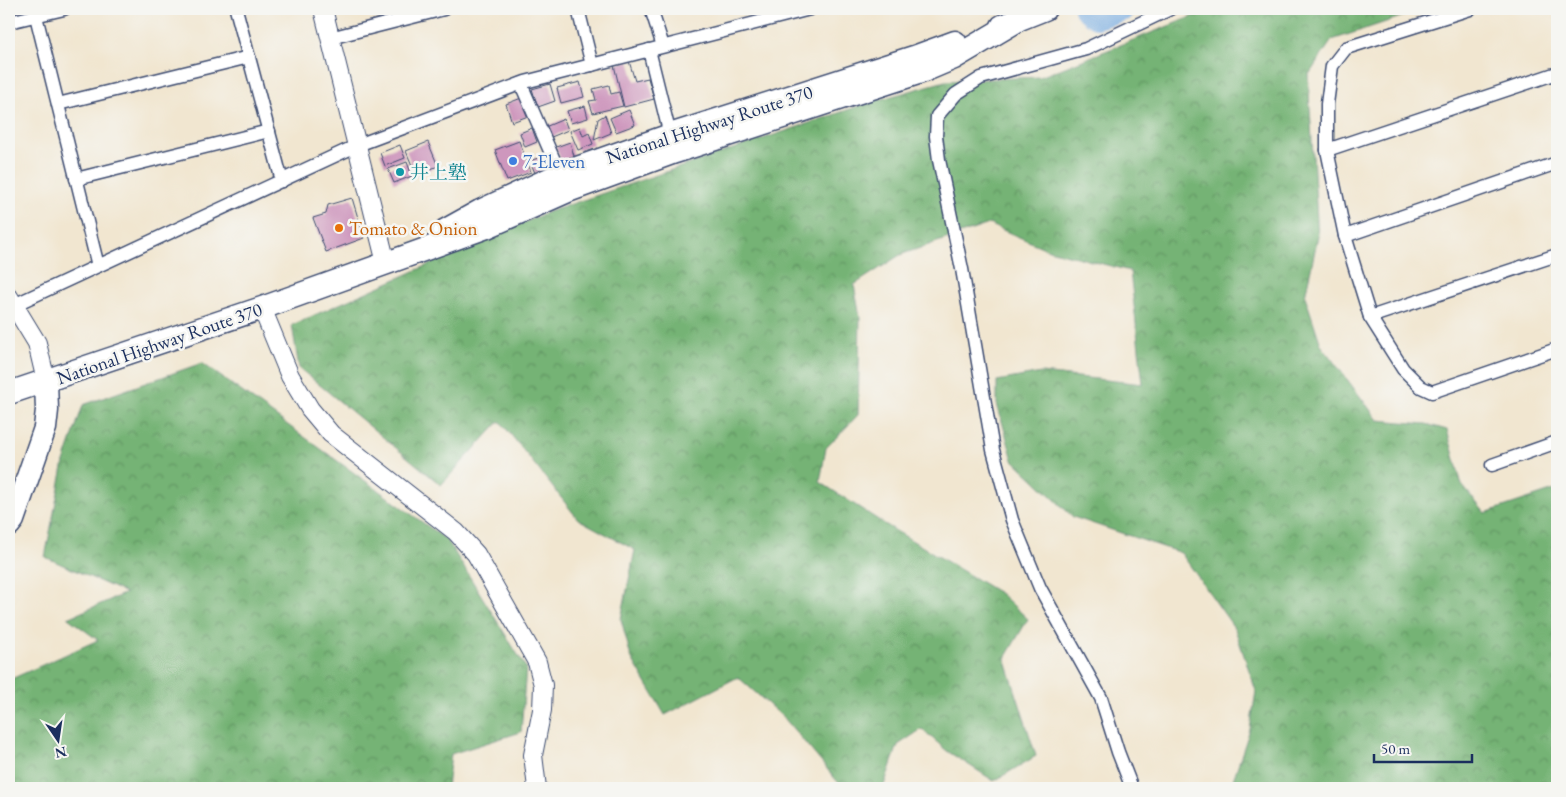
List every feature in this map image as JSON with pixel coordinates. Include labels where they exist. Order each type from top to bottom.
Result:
[{"type":"highway","name":"National Highway Route 370","points":[[386,263],[480,211],[560,174],[670,135],[914,58],[1015,22],[1045,9]]},
{"type":"highway","name":"National Highway Route 370","points":[[9,525],[13,520],[45,428],[48,410],[46,381],[262,308],[487,227],[568,191],[675,152],[921,72],[954,58],[1015,22]]},
{"type":"highway","points":[[9,393],[46,381]]},
{"type":"street","points":[[9,22],[64,9]]},
{"type":"street","points":[[236,9],[282,180]]},
{"type":"street","points":[[323,9],[386,263]]},
{"type":"street","points":[[330,38],[444,9]]},
{"type":"street","points":[[578,9],[592,65]]},
{"type":"street","points":[[652,9],[663,46]]},
{"type":"street","points":[[46,381],[37,343],[11,301],[98,266],[358,145],[521,84],[810,9]]},
{"type":"street","points":[[1132,788],[1118,752],[1102,698],[1040,588],[1012,520],[992,450],[962,269],[939,160],[936,136],[937,116],[956,94],[981,78],[1086,49],[1170,9]]},
{"type":"street","points":[[1470,9],[1346,48],[1332,66],[1327,104],[1327,150],[1344,236],[1370,318],[1403,369],[1421,387],[1432,392],[1557,349]]},
{"type":"street","points":[[36,16],[98,266]]},
{"type":"street","points":[[649,50],[670,135]]},
{"type":"street","points":[[58,104],[249,57]]},
{"type":"street","points":[[1327,150],[1557,73]]},
{"type":"street","points":[[521,84],[560,174]]},
{"type":"street","points":[[76,179],[269,131]]},
{"type":"street","points":[[1344,236],[1557,163]]},
{"type":"street","points":[[1370,318],[1557,255]]},
{"type":"street","points":[[262,308],[290,376],[310,409],[332,434],[456,532],[476,554],[538,662],[543,685],[542,710],[533,755],[537,788]]},
{"type":"street","points":[[1492,465],[1557,442]]},
{"type":"green space","points":[[1211,9],[1425,9],[1332,40],[1308,76],[1318,236],[1305,296],[1321,345],[1378,420],[1426,424],[1447,430],[1462,485],[1485,513],[1557,489],[1557,788],[1234,788],[1232,783],[1250,729],[1256,691],[1235,629],[1181,553],[1073,517],[1013,460],[997,404],[997,381],[1041,373],[1143,384],[1130,271],[1049,250],[989,224],[900,255],[854,285],[860,317],[858,415],[826,448],[820,482],[883,523],[1001,594],[1028,619],[1005,658],[1036,756],[994,781],[947,751],[922,729],[898,745],[883,788],[843,788],[785,719],[738,677],[665,715],[631,657],[621,619],[635,550],[578,519],[500,421],[441,485],[299,368],[292,325],[548,212],[868,103],[945,81],[1040,77]]},
{"type":"green space","points":[[202,363],[447,540],[526,668],[521,732],[451,754],[447,788],[9,788],[9,680],[98,640],[68,618],[126,593],[45,557],[64,462],[83,405]]},
{"type":"building","points":[[629,61],[635,81],[648,78],[654,99],[624,107],[614,65]]},
{"type":"building","points":[[580,82],[584,97],[561,103],[557,88]]},
{"type":"building","points":[[550,84],[555,101],[538,107],[532,89]]},
{"type":"building","points":[[609,85],[611,94],[619,92],[623,106],[593,113],[589,101],[596,100],[593,89]]},
{"type":"building","points":[[524,97],[531,115],[512,122],[506,104]]},
{"type":"building","points":[[585,106],[588,118],[571,123],[567,111]]},
{"type":"building","points":[[629,110],[635,125],[616,132],[610,118]]},
{"type":"building","points":[[605,115],[611,133],[594,140],[598,119]]},
{"type":"building","points":[[564,119],[568,130],[549,138],[545,127]]},
{"type":"building","points":[[580,127],[583,136],[589,133],[593,144],[578,150],[570,131]]},
{"type":"building","points":[[532,128],[537,142],[525,147],[520,133]]},
{"type":"building","name":"7-Eleven","points":[[519,141],[531,172],[507,181],[495,150]]},
{"type":"building","points":[[428,142],[438,166],[416,175],[406,151]]},
{"type":"building","points":[[570,142],[574,156],[561,161],[556,147]]},
{"type":"building","points":[[400,145],[405,158],[385,166],[380,153]]},
{"type":"building","points":[[543,156],[548,168],[535,173],[530,161]]},
{"type":"building","name":"井上塾","points":[[407,162],[412,176],[394,183],[388,169]]},
{"type":"building","name":"Tomato & Onion","points":[[352,198],[364,238],[326,252],[313,218],[326,214],[328,205]]},
{"type":"waterway","points":[[1086,9],[1096,17],[1123,9]]},
{"type":"place","name":"7-Eleven","points":[[513,161]]},
{"type":"place","name":"井上塾","points":[[400,172]]},
{"type":"place","name":"Tomato & Onion","points":[[339,228]]}]
